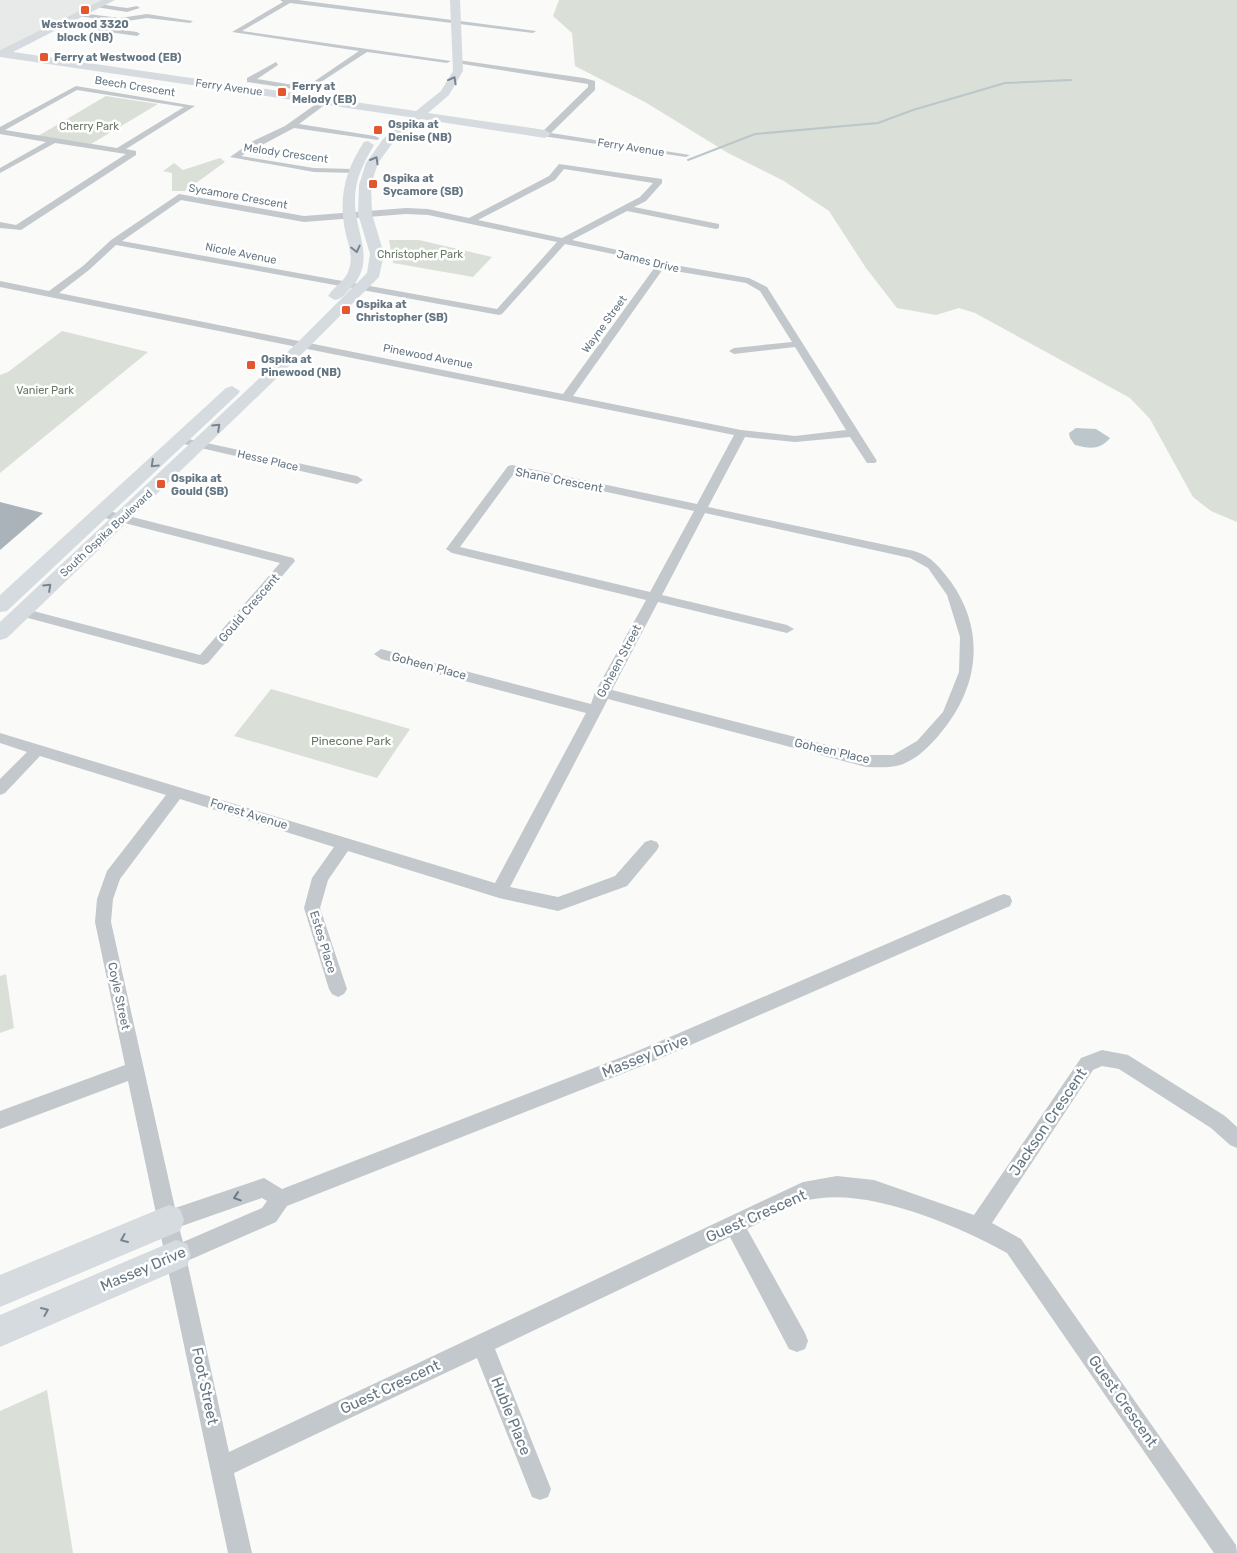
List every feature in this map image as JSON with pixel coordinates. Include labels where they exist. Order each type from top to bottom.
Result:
[{"type":"main road","points":[[0,55],[80,15],[101,8],[110,0]]},
{"type":"main road","name":"South Ospika Boulevard","points":[[0,606],[346,286],[356,271],[358,257],[348,216],[349,184],[360,156],[375,138],[445,94],[458,71],[453,61],[451,21],[446,0]]},
{"type":"main road","name":"South Ospika Boulevard","points":[[451,21],[456,0]]},
{"type":"main road","name":"Ferry Avenue","points":[[0,55],[500,131],[545,134]]},
{"type":"main road","name":"South Ospika Boulevard","points":[[444,73],[453,61]]},
{"type":"main road","name":"South Ospika Boulevard","points":[[0,633],[304,344],[374,274],[377,254],[365,214],[366,185],[372,163],[387,142],[431,94],[435,87]]},
{"type":"main road","points":[[0,1291],[169,1220]]},
{"type":"main road","name":"Massey Drive","points":[[0,1331],[176,1255]]},
{"type":"street","points":[[284,0],[533,31]]},
{"type":"street","points":[[289,1],[235,32],[453,61],[584,80],[592,83],[592,88],[545,134]]},
{"type":"street","points":[[93,16],[101,8],[127,10],[137,8]]},
{"type":"street","points":[[80,15],[120,20],[147,16],[190,21]]},
{"type":"street","points":[[62,24],[137,34]]},
{"type":"street","name":"Ferry Avenue","points":[[276,64],[250,80],[307,89],[365,50]]},
{"type":"street","name":"Beech Crescent","points":[[0,131],[76,88],[191,106],[118,151]]},
{"type":"street","name":"Melody Crescent","points":[[323,103],[292,125],[256,143],[234,157],[314,170],[353,172]]},
{"type":"street","points":[[292,125],[375,138]]},
{"type":"street","points":[[0,131],[133,154],[18,228],[0,225]]},
{"type":"street","name":"Ferry Avenue","points":[[545,134],[686,155]]},
{"type":"street","points":[[0,171],[53,141]]},
{"type":"street","points":[[470,221],[552,178],[562,166],[659,181],[643,199],[563,241]]},
{"type":"street","name":"Sycamore Crescent","points":[[51,294],[86,268],[114,242],[179,197],[304,219],[365,214]]},
{"type":"street","points":[[626,208],[716,226]]},
{"type":"street","name":"James Drive","points":[[365,214],[406,211],[428,212],[624,254],[661,266],[749,281],[764,289],[871,461]]},
{"type":"street","name":"Nicole Avenue","points":[[114,242],[346,286],[499,312],[563,241]]},
{"type":"street","name":"Wayne Street","points":[[567,396],[661,266]]},
{"type":"street","name":"Pinewood Avenue","points":[[0,284],[741,432],[795,439],[853,433]]},
{"type":"street","points":[[734,351],[798,344]]},
{"type":"street","name":"Goheen Street","points":[[499,891],[602,692],[741,432]]},
{"type":"street","name":"Hesse Place","points":[[180,440],[357,480]]},
{"type":"street","name":"Shane Crescent","points":[[654,597],[452,549],[512,468],[701,509]]},
{"type":"street","name":"Goheen Place","points":[[602,692],[866,761],[895,761],[922,745],[949,714],[966,672],[967,637],[953,595],[932,566],[914,555],[701,509]]},
{"type":"street","name":"Gould Crescent","points":[[22,612],[203,660],[289,561],[101,513]]},
{"type":"street","points":[[654,597],[787,629]]},
{"type":"street","name":"Goheen Place","points":[[381,654],[593,710]]},
{"type":"street","name":"Forest Avenue","points":[[0,738],[499,891],[558,904],[621,881],[651,846]]},
{"type":"street","points":[[0,789],[37,750]]},
{"type":"street","name":"Coyle Street","points":[[169,1220],[134,1070],[103,922],[105,899],[113,876],[178,792]]},
{"type":"street","name":"Estes Place","points":[[338,989],[312,908],[320,878],[345,843]]},
{"type":"street","name":"Massey Drive","points":[[176,1255],[269,1215],[280,1199],[641,1058],[1004,901]]},
{"type":"street","name":"Jackson Crescent","points":[[978,1226],[1087,1064],[1102,1058],[1122,1061],[1218,1122],[1237,1139]]},
{"type":"street","points":[[0,1120],[134,1070]]},
{"type":"street","name":"Guest Crescent","points":[[222,1466],[803,1192],[837,1186],[874,1190],[978,1226],[1014,1246],[1229,1553]]},
{"type":"street","points":[[169,1220],[264,1188],[280,1199]]},
{"type":"street","name":"Foot Street","points":[[169,1220],[240,1553]]},
{"type":"street","points":[[734,1225],[797,1341]]},
{"type":"street","name":"Huble Place","points":[[482,1344],[540,1489]]},
{"type":"street","points":[[1229,1553],[1237,1542]]},
{"type":"shaded area","points":[[0,0],[104,0],[0,50]]},
{"type":"shaded area","points":[[1076,428],[1096,429],[1110,438],[1102,445],[1094,448],[1075,445],[1069,433]]},
{"type":"green space","points":[[559,0],[1237,0],[1237,522],[1211,511],[1193,497],[1150,419],[1130,398],[975,313],[959,308],[936,315],[897,308],[866,268],[829,211],[784,181],[728,153],[645,102],[575,66],[572,33],[553,16]]},
{"type":"green space","name":"Cherry Park","points":[[106,96],[158,104],[91,144],[38,136]]},
{"type":"green space","points":[[220,158],[225,162],[185,191],[172,191],[172,173],[163,171],[174,163],[183,170]]},
{"type":"green space","name":"Christopher Park","points":[[389,240],[419,240],[492,257],[473,277],[393,263]]},
{"type":"green space","name":"Vanier Park","points":[[62,331],[148,352],[0,473],[0,375],[8,372]]},
{"type":"green space","name":"Pinecone Park","points":[[271,689],[410,729],[377,778],[234,736]]},
{"type":"green space","points":[[6,974],[14,1028],[0,1033],[0,976]]},
{"type":"green space","points":[[47,1390],[73,1553],[0,1553],[0,1411]]},
{"type":"building","points":[[0,502],[43,513],[0,550]]},
{"type":"waterway","points":[[688,160],[755,134],[878,123],[913,110],[1005,83],[1071,80]]},
{"type":"place","name":"Westwood 3320 block (NB)","points":[[85,10]]},
{"type":"place","name":"Ferry at Westwood (EB)","points":[[44,57]]},
{"type":"place","name":"Ferry at Melody (EB)","points":[[282,92]]},
{"type":"place","name":"Ospika at Denise (NB)","points":[[378,130]]},
{"type":"place","name":"Ospika at Sycamore (SB)","points":[[373,184]]},
{"type":"place","name":"Ospika at Christopher (SB)","points":[[346,310]]},
{"type":"place","name":"Ospika at Pinewood (NB)","points":[[251,365]]},
{"type":"place","name":"Ospika at Gould (SB)","points":[[161,484]]}]
